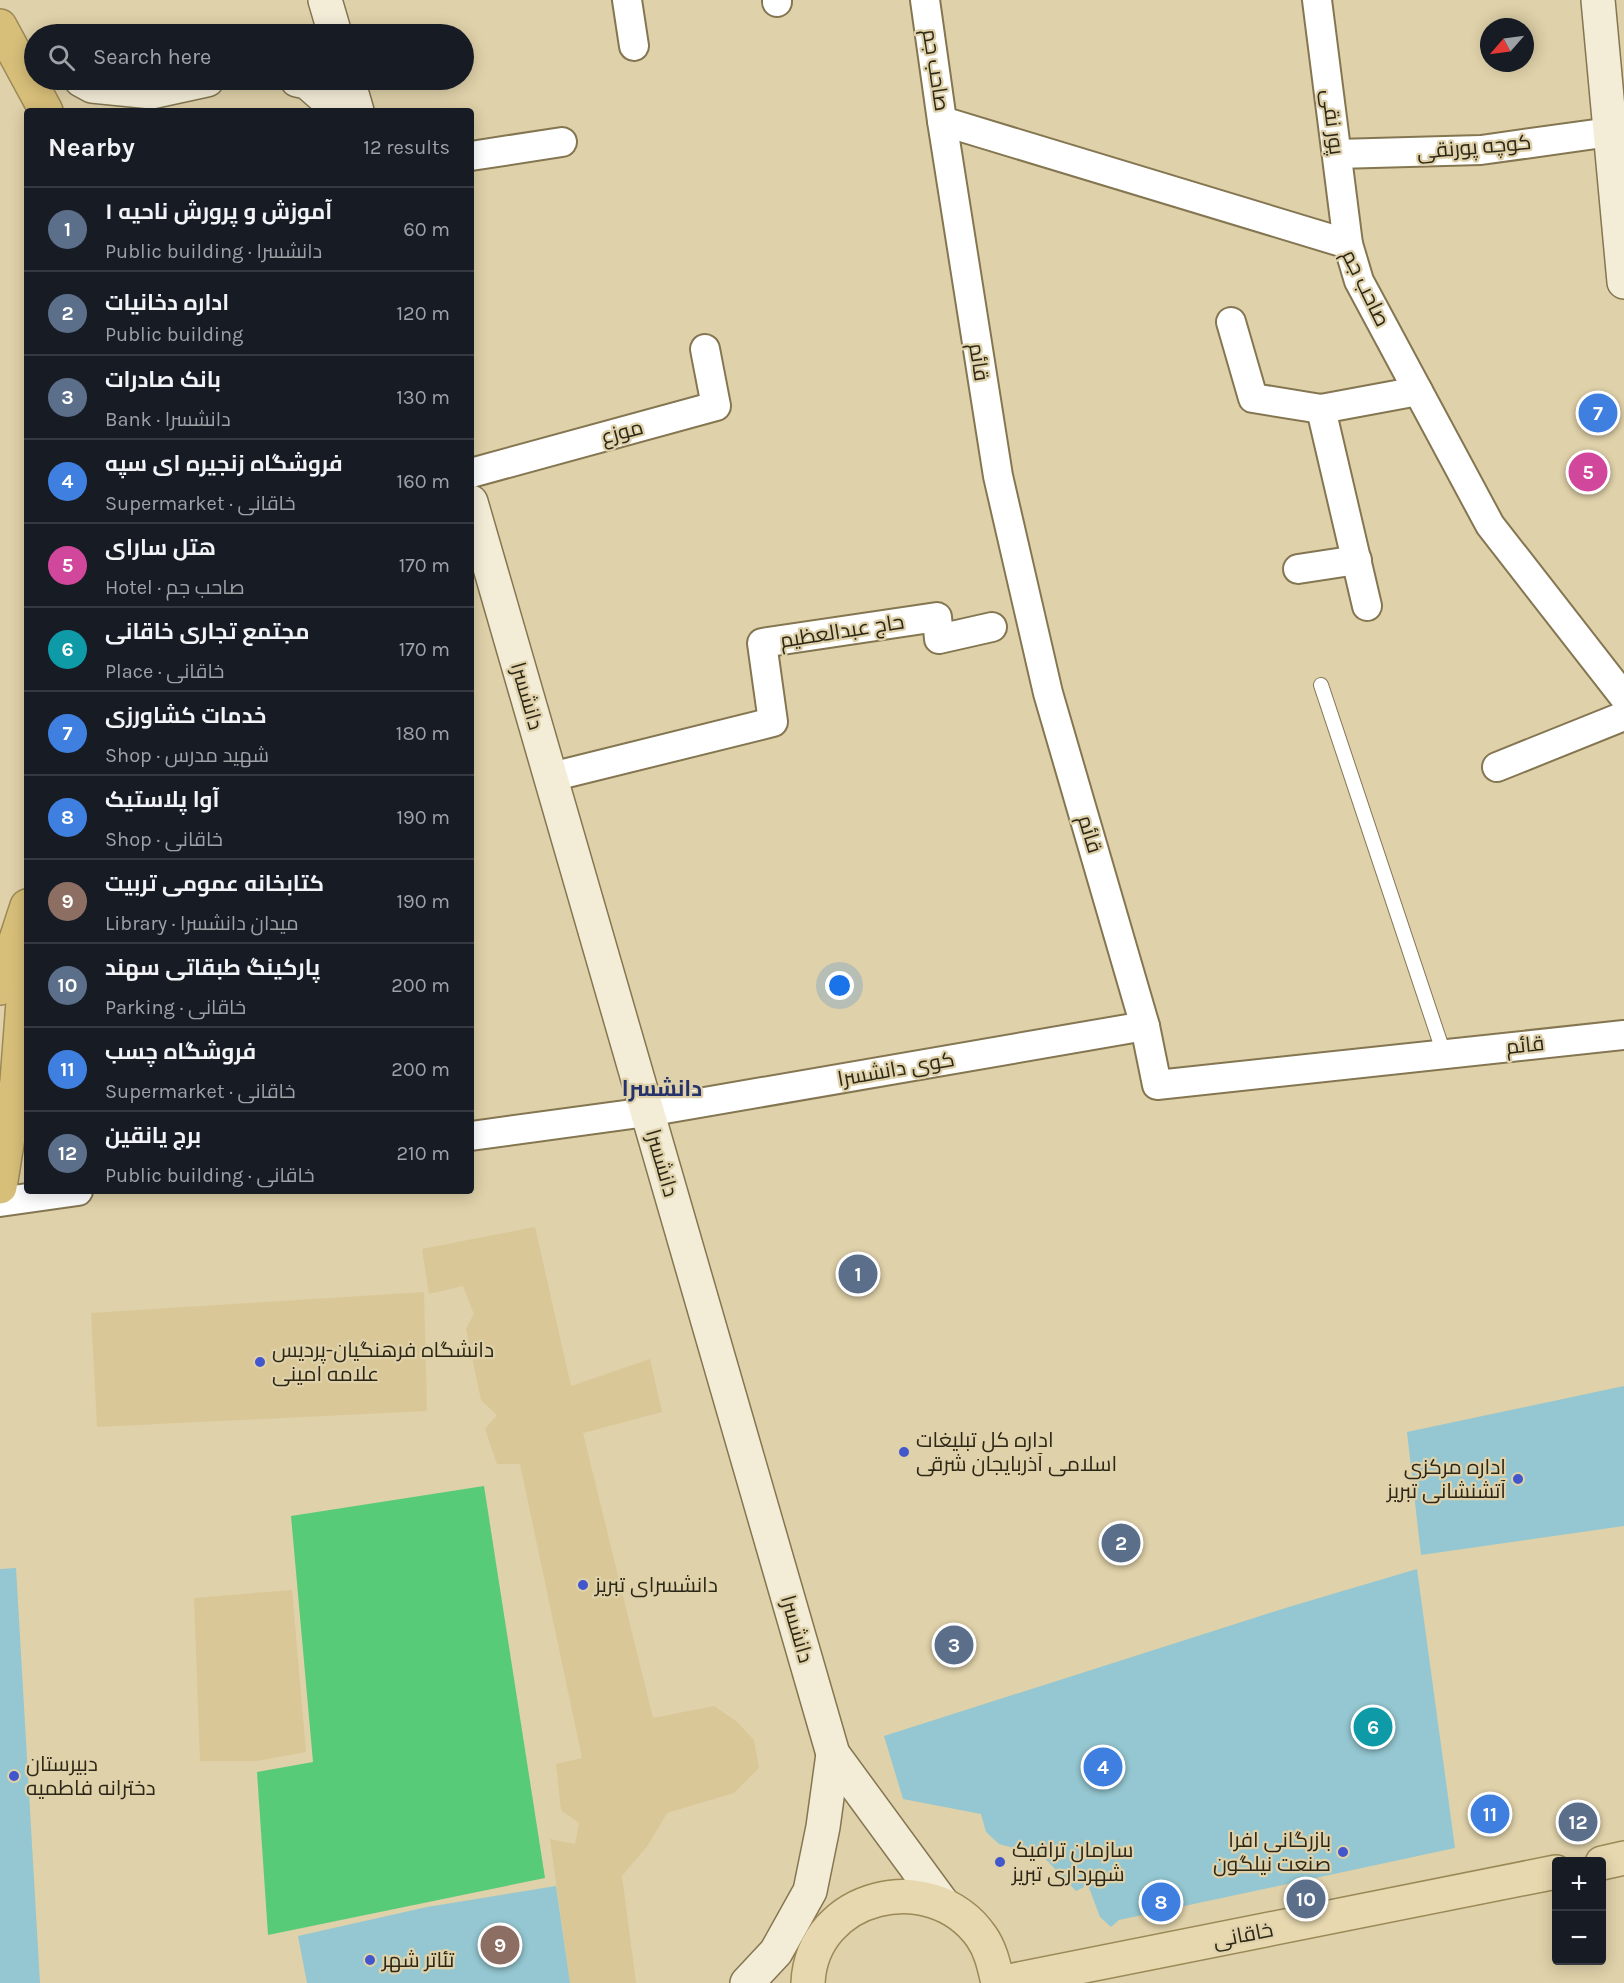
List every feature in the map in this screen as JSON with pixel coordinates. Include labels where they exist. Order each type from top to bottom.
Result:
[{"type":"highway","points":[[14,38],[24,61]]},
{"type":"highway","points":[[37,90],[45,108]]},
{"type":"highway","points":[[0,988],[24,915]]},
{"type":"highway","points":[[0,1187],[17,1081],[24,989]]},
{"type":"main road","points":[[325,0],[332,24]]},
{"type":"main road","points":[[1598,0],[1624,282]]},
{"type":"main road","points":[[132,90],[152,92],[161,90]]},
{"type":"main road","points":[[316,90],[337,108]]},
{"type":"main road","points":[[351,90],[356,108]]},
{"type":"main road","name":"دانشسرا","points":[[474,512],[833,1754]]},
{"type":"main road","points":[[833,1754],[943,1904]]},
{"type":"main road","points":[[747,1983],[776,1952],[810,1891],[823,1827],[833,1754]]},
{"type":"main road","points":[[1606,1862],[1624,1858]]},
{"type":"main road","name":"خاقانی","points":[[998,1983],[1086,1974],[1552,1873]]},
{"type":"main road","points":[[808,1983],[815,1951],[829,1930],[847,1912],[870,1901],[894,1896],[919,1897],[943,1904],[964,1918],[981,1936],[993,1958],[998,1983]]},
{"type":"street","points":[[627,0],[634,46]]},
{"type":"street","name":"صاحب جم","points":[[925,0],[942,121],[1348,244],[1359,281],[1490,525],[1624,697]]},
{"type":"street","name":"پور نقی","points":[[1317,0],[1348,244]]},
{"type":"street","name":"قائم","points":[[942,121],[998,476],[1048,693],[1145,1026],[1157,1085],[1624,1035]]},
{"type":"street","name":"کوچه پورنقی","points":[[1337,154],[1481,150],[1610,132]]},
{"type":"street","points":[[474,156],[562,142]]},
{"type":"street","points":[[1231,322],[1253,398],[1321,409],[1418,391]]},
{"type":"street","name":"موزع","points":[[474,472],[716,406],[705,349]]},
{"type":"street","points":[[1321,409],[1367,606]]},
{"type":"street","points":[[1298,569],[1357,560]]},
{"type":"street","name":"حاج عبدالعظیم","points":[[551,777],[772,722],[762,643],[938,617],[939,639],[992,627]]},
{"type":"street","points":[[1497,767],[1624,716]]},
{"type":"street","name":"کوی دانشسرا","points":[[474,1136],[647,1112],[1145,1026]]},
{"type":"street","points":[[0,1202],[57,1194]]},
{"type":"lane","points":[[1321,685],[1444,1054]]},
{"type":"shaded area","name":"دانشسرای تبریز","points":[[535,1227],[571,1386],[650,1359],[662,1412],[583,1433],[653,1718],[714,1706],[736,1721],[754,1740],[759,1768],[734,1793],[667,1813],[648,1845],[622,1876],[636,1983],[570,1983],[550,1839],[575,1844],[579,1823],[561,1810],[556,1764],[582,1758],[520,1464],[497,1464],[485,1429],[497,1415],[481,1400],[466,1329],[474,1314],[463,1286],[429,1294],[422,1249]]},
{"type":"shaded area","name":"دانشگاه فرهنگیان-پردیس علامه امینی","points":[[424,1292],[427,1411],[97,1427],[91,1313]]},
{"type":"shaded area","points":[[292,1590],[306,1752],[257,1761],[200,1761],[194,1598]]},
{"type":"green space","points":[[484,1486],[545,1878],[268,1935],[257,1772],[313,1762],[291,1516]]},
{"type":"building","name":"اداره مرکزی آتشنشانی تبریز","points":[[1624,1386],[1624,1526],[1421,1555],[1407,1432]]},
{"type":"building","name":"دبیرستان دخترانه فاطمیه","points":[[16,1568],[40,1983],[0,1983],[0,1569]]},
{"type":"building","points":[[1417,1569],[1455,1848],[1119,1920],[1111,1927],[1100,1917],[1088,1885],[1076,1891],[1034,1847],[1017,1849],[999,1844],[986,1832],[981,1814],[903,1799],[884,1736],[1292,1606]]},
{"type":"building","points":[[556,1886],[570,1983],[307,1983],[298,1936],[427,1907]]},
{"type":"place","name":"خدمات کشاورزی","points":[[1598,413]]},
{"type":"place","name":"هتل سارای","points":[[1588,472]]},
{"type":"place","name":"آموزش و پرورش ناحیه ۱","points":[[858,1274]]},
{"type":"place","name":"دانشگاه فرهنگیان-پردیس علامه امینی","points":[[260,1362]]},
{"type":"place","name":"اداره کل تبلیغات اسلامی آذربایجان شرقی","points":[[904,1452]]},
{"type":"place","name":"اداره مرکزی آتشنشانی تبریز","points":[[1518,1479]]},
{"type":"place","name":"اداره دخانیات","points":[[1121,1543]]},
{"type":"place","name":"دانشسرای تبریز","points":[[583,1585]]},
{"type":"place","name":"بانک صادرات","points":[[954,1645]]},
{"type":"place","name":"مجتمع تجاری خاقانی","points":[[1373,1727]]},
{"type":"place","name":"فروشگاه زنجیره ای سپه","points":[[1103,1767]]},
{"type":"place","name":"دبیرستان دخترانه فاطمیه","points":[[14,1776]]},
{"type":"place","name":"فروشگاه چسب","points":[[1490,1814]]},
{"type":"place","name":"برج یانقین","points":[[1578,1822]]},
{"type":"place","name":"بازرگانی افرا صنعت نیلگون","points":[[1343,1852]]},
{"type":"place","name":"سازمان ترافیک شهرداری تبریز","points":[[1000,1862]]},
{"type":"place","name":"پارکینگ طبقاتی سهند","points":[[1306,1899]]},
{"type":"place","name":"آوا پلاستیک","points":[[1161,1902]]},
{"type":"place","name":"کتابخانه عمومی تربیت","points":[[500,1945]]},
{"type":"place","name":"تئاتر شهر","points":[[370,1960]]},
{"type":"district","name":"دانشسرا","points":[[662,1089]]}]
